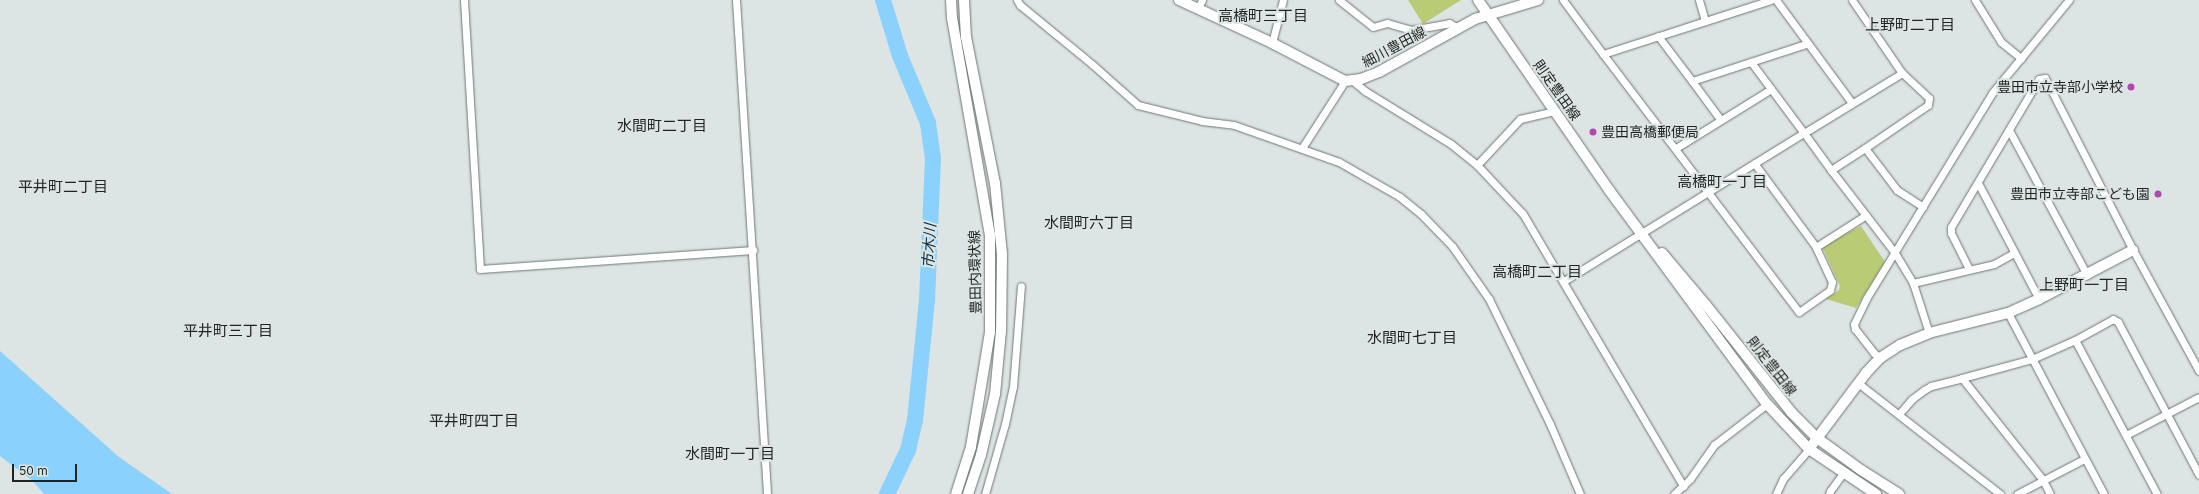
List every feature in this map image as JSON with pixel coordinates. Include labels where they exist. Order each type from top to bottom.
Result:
[{"type":"main road","name":"豊田内環状線","points":[[951,0],[952,18],[990,235],[990,332],[971,447],[956,494]]},
{"type":"main road","name":"豊田内環状線","points":[[964,0],[966,36],[995,183],[1002,254],[1001,331],[995,394],[981,455],[968,494]]},
{"type":"main road","points":[[1179,0],[1200,4],[1349,81]]},
{"type":"main road","name":"則定豊田線","points":[[1478,0],[1642,234],[1767,404],[1808,449],[1876,494]]},
{"type":"main road","name":"細川豊田線","points":[[1349,81],[1379,72],[1475,19],[1538,0]]},
{"type":"main road","name":"則定豊田線","points":[[1642,234],[1674,267],[1791,412],[1817,438],[1861,470],[1899,494]]},
{"type":"main road","points":[[1808,449],[1858,383],[1880,358],[1908,340],[1929,332],[2008,313],[2087,275],[2133,250]]},
{"type":"street","points":[[464,0],[480,269],[753,250]]},
{"type":"street","points":[[736,0],[753,250],[767,494]]},
{"type":"street","points":[[1017,0],[1020,6],[1093,65],[1138,105],[1202,121],[1234,125],[1302,148],[1350,168],[1400,196],[1452,246],[1477,281],[1499,319],[1566,460],[1580,494]]},
{"type":"street","points":[[1272,42],[1283,0]]},
{"type":"street","points":[[1339,0],[1373,26],[1387,23],[1411,30],[1450,23],[1459,28]]},
{"type":"street","points":[[1563,0],[1800,312],[1832,287],[1832,282],[1816,247],[1754,163]]},
{"type":"street","points":[[1699,0],[1706,20]]},
{"type":"street","points":[[1603,54],[1771,0]]},
{"type":"street","points":[[1776,0],[1806,44],[1852,103]]},
{"type":"street","points":[[1831,170],[1865,148],[1929,102],[1929,98],[1902,73],[1852,0]]},
{"type":"street","points":[[1975,0],[2001,42],[2020,58]]},
{"type":"street","points":[[1880,358],[1854,329],[1854,324],[1866,299],[1988,98],[2069,0]]},
{"type":"street","points":[[1658,36],[1720,119]]},
{"type":"street","points":[[1692,81],[1806,44]]},
{"type":"street","points":[[1751,62],[1895,253],[1913,283],[1929,332]]},
{"type":"street","points":[[1564,282],[1754,163],[1902,73]]},
{"type":"street","points":[[1969,269],[1950,230],[2039,79],[2045,78],[2133,250],[2199,370]]},
{"type":"street","points":[[1302,148],[1349,81],[1451,144],[1477,165],[1523,214],[1564,282],[1641,417],[1683,486]]},
{"type":"street","points":[[1676,148],[1720,119],[1771,89]]},
{"type":"street","points":[[1477,165],[1520,119],[1554,110]]},
{"type":"street","points":[[2008,130],[2087,275]]},
{"type":"street","points":[[1865,148],[1898,190],[1923,207]]},
{"type":"street","points":[[1978,183],[2039,299]]},
{"type":"street","points":[[1816,247],[1866,215]]},
{"type":"street","points":[[1913,283],[1998,263],[2014,253]]},
{"type":"street","points":[[985,494],[1005,424],[1013,387],[1021,286]]},
{"type":"street","points":[[2008,313],[2084,459],[2104,494]]},
{"type":"street","points":[[1899,414],[1912,399],[1924,390],[2032,359],[2074,340],[2113,319],[2118,320],[2199,475]]},
{"type":"street","points":[[2074,340],[2126,435],[2156,494]]},
{"type":"street","points":[[1962,378],[2043,480],[2050,494]]},
{"type":"street","points":[[1858,383],[2000,494]]},
{"type":"street","points":[[2126,435],[2199,397]]},
{"type":"street","points":[[1674,494],[1683,486],[1714,445],[1767,404]]},
{"type":"street","points":[[1776,494],[1783,479],[1808,449]]},
{"type":"street","points":[[2017,494],[2084,459]]},
{"type":"street","points":[[1829,494],[1830,490],[1843,473]]},
{"type":"green space","points":[[1408,0],[1461,0],[1423,24]]},
{"type":"green space","points":[[1861,226],[1885,262],[1856,308],[1826,299],[1839,290],[1840,286],[1822,246]]},
{"type":"water","points":[[0,351],[119,457],[172,494],[44,494],[33,481],[0,456]]},
{"type":"waterway","name":"市木川","points":[[883,0],[900,56],[928,123],[933,158],[927,300],[915,420],[908,450],[887,494]]},
{"type":"place","name":"豊田市立寺部小学校","points":[[2131,87]]},
{"type":"place","name":"豊田高橋郵便局","points":[[1593,132]]},
{"type":"place","name":"豊田市立寺部こども園","points":[[2158,194]]},
{"type":"district","name":"高橋町三丁目","points":[[1263,16]]},
{"type":"district","name":"上野町二丁目","points":[[1910,25]]},
{"type":"district","name":"水間町二丁目","points":[[662,126]]},
{"type":"district","name":"高橋町一丁目","points":[[1722,182]]},
{"type":"district","name":"平井町二丁目","points":[[63,187]]},
{"type":"district","name":"水間町六丁目","points":[[1089,223]]},
{"type":"district","name":"高橋町二丁目","points":[[1537,272]]},
{"type":"district","name":"上野町一丁目","points":[[2084,285]]},
{"type":"district","name":"平井町三丁目","points":[[228,331]]},
{"type":"district","name":"水間町七丁目","points":[[1412,338]]},
{"type":"district","name":"平井町四丁目","points":[[474,421]]},
{"type":"district","name":"水間町一丁目","points":[[730,454]]}]
